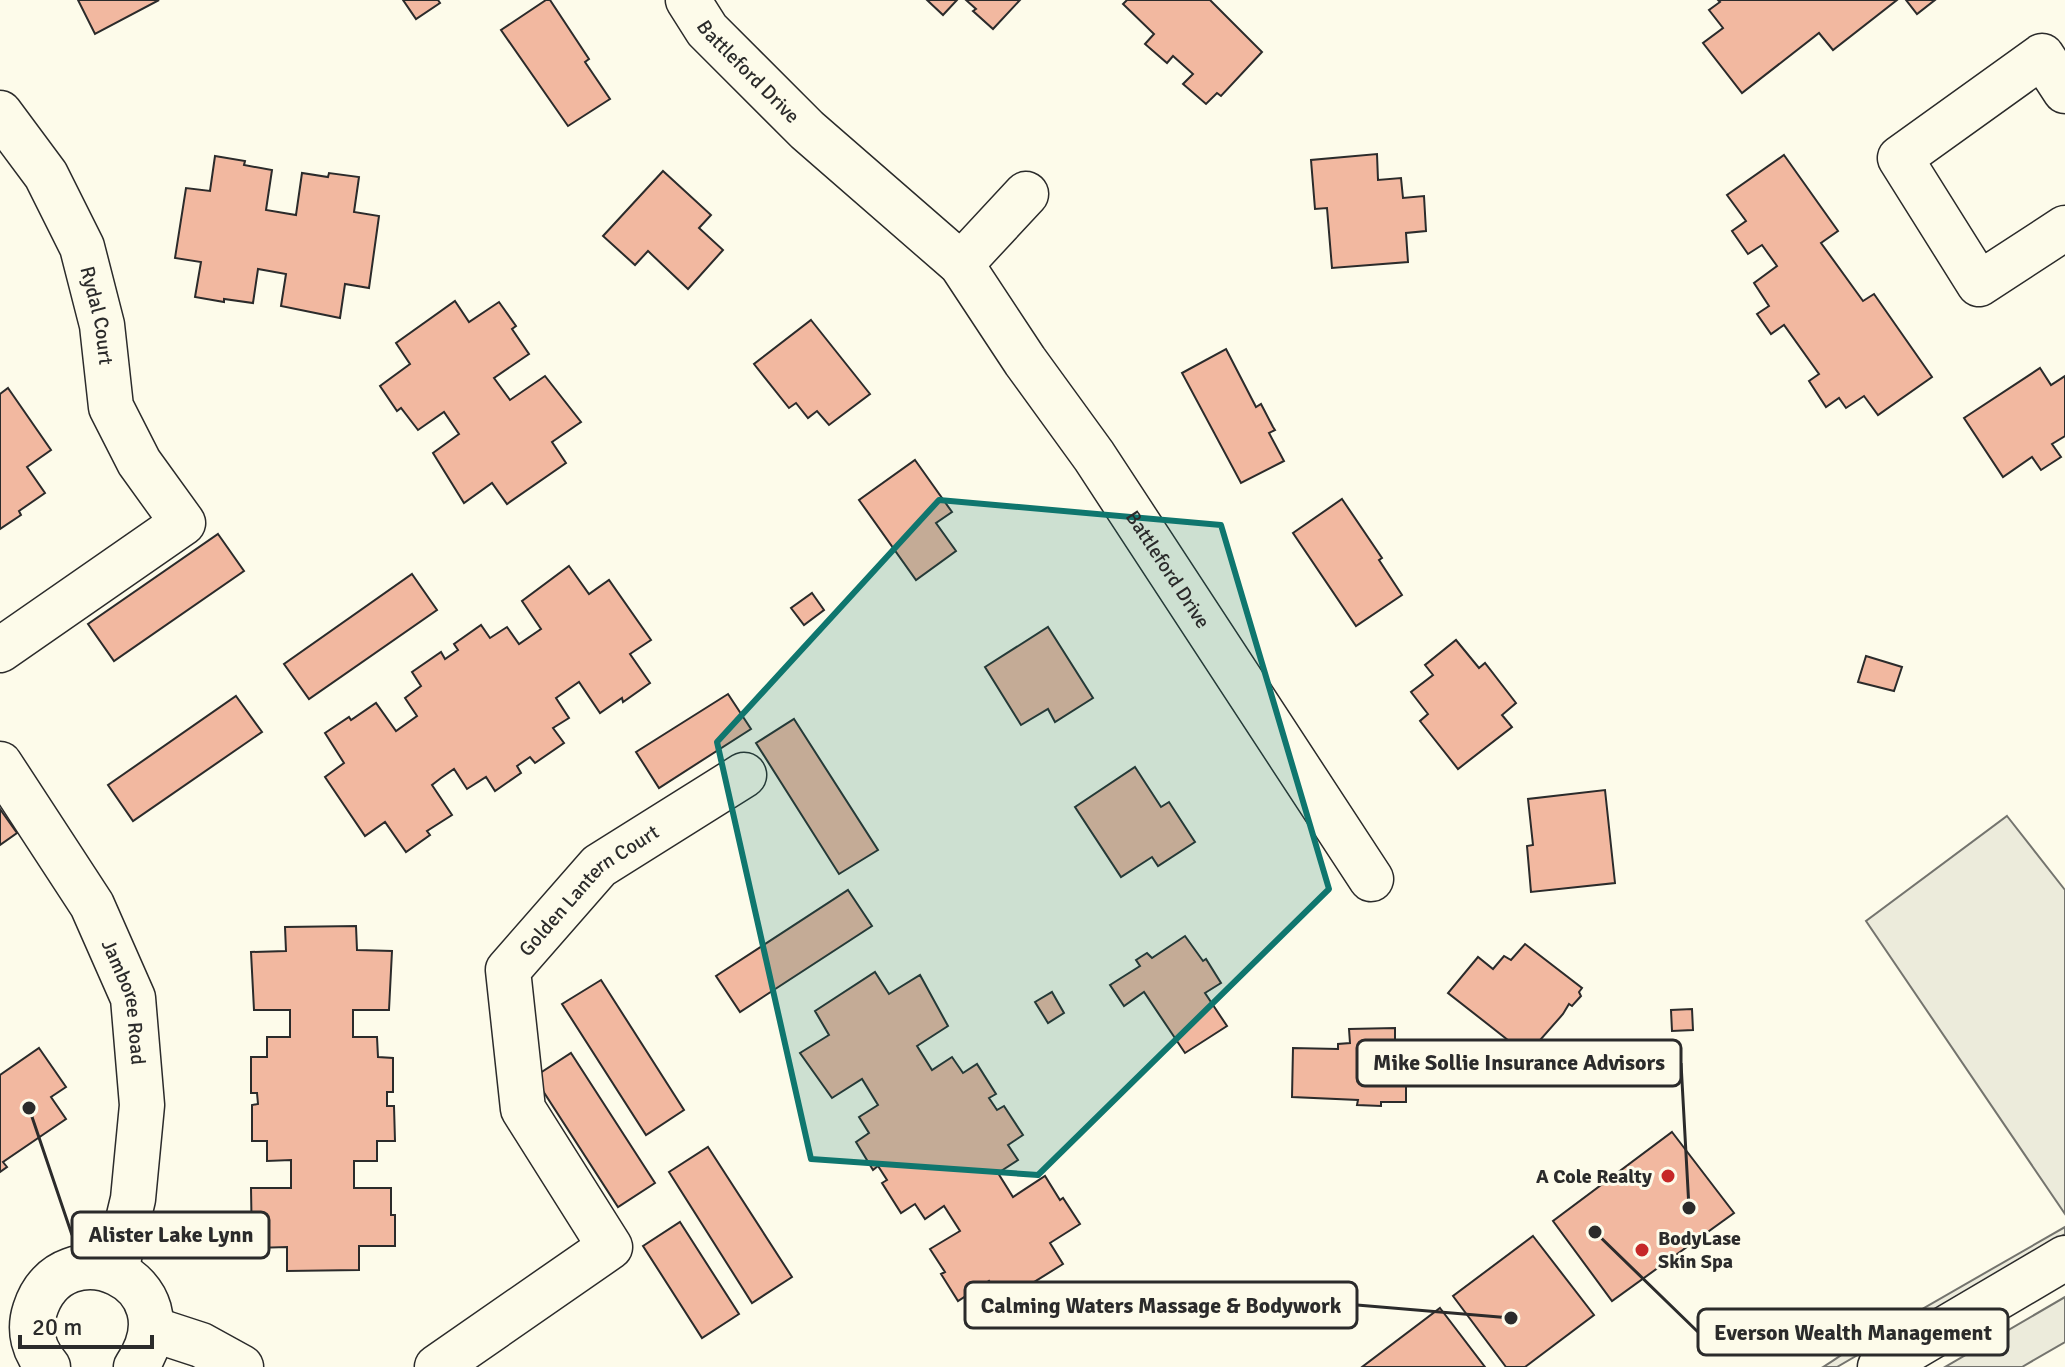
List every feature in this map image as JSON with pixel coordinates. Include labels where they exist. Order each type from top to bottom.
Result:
[{"type":"street","name":"Battleford Drive","points":[[688,0],[707,30],[807,130],[961,264],[1025,361],[1094,456],[1371,879]]},
{"type":"street","points":[[2065,91],[2042,56],[1900,158],[1979,284],[2065,228]]},
{"type":"street","name":"Rydal Court","points":[[0,113],[46,175],[82,247],[102,325],[111,407],[139,462],[183,523],[0,650]]},
{"type":"street","points":[[961,264],[1026,194]]},
{"type":"street","name":"Jamboree Road","points":[[0,764],[92,905],[133,998],[142,1105],[133,1199],[116,1270]]},
{"type":"street","name":"Golden Lantern Court","points":[[437,1367],[610,1247],[523,1109],[508,970],[599,866],[744,775]]},
{"type":"street","points":[[1880,1367],[2065,1258]]},
{"type":"street","points":[[48,1367],[36,1351],[31,1331],[16,1319],[38,1300],[56,1278],[74,1269],[116,1270],[130,1280],[150,1310],[144,1348],[201,1345],[241,1367]]},
{"type":"highlighted area","points":[[939,500],[1221,525],[1329,889],[1038,1175],[811,1159],[717,742]]},
{"type":"shaded area","points":[[2007,816],[2065,890],[2065,1214],[1866,921]]},
{"type":"shaded area","points":[[2065,1227],[2065,1234],[1837,1367],[1823,1367],[1867,1338]]},
{"type":"shaded area","points":[[2065,1297],[2065,1342],[2022,1367],[1945,1367]]},
{"type":"building","points":[[78,0],[159,0],[95,34]]},
{"type":"building","points":[[403,0],[438,0],[440,3],[416,19]]},
{"type":"building","points":[[550,0],[589,59],[585,62],[610,99],[568,126],[501,30]]},
{"type":"building","points":[[927,0],[957,0],[943,15]]},
{"type":"building","points":[[966,0],[1020,0],[993,29]]},
{"type":"building","points":[[1127,0],[1210,0],[1262,52],[1221,96],[1217,93],[1206,104],[1183,84],[1193,74],[1173,56],[1167,63],[1145,44],[1154,34],[1123,4]]},
{"type":"building","points":[[1718,0],[1897,0],[1833,50],[1819,33],[1742,93],[1703,43],[1723,28],[1709,10],[1720,2]]},
{"type":"building","points":[[1906,0],[1935,0],[1917,14]]},
{"type":"building","points":[[1377,154],[1378,180],[1401,178],[1403,198],[1424,196],[1426,231],[1406,233],[1408,262],[1332,268],[1327,208],[1315,209],[1311,160]]},
{"type":"building","points":[[1784,155],[1838,231],[1821,243],[1863,301],[1874,294],[1932,377],[1878,415],[1864,396],[1846,408],[1839,398],[1826,407],[1809,381],[1819,374],[1784,325],[1771,334],[1757,314],[1769,306],[1754,283],[1777,266],[1762,245],[1748,254],[1732,231],[1746,221],[1727,195]]},
{"type":"building","points":[[215,156],[272,170],[266,210],[296,215],[302,173],[359,177],[354,212],[379,216],[369,288],[345,284],[340,318],[281,306],[286,274],[258,269],[253,303],[195,297],[201,262],[175,258],[186,188],[210,191]]},
{"type":"building","points":[[663,171],[711,215],[699,228],[723,250],[688,289],[648,251],[635,265],[603,236]]},
{"type":"building","points":[[455,301],[469,322],[499,302],[516,326],[512,329],[529,354],[494,378],[510,400],[545,376],[581,422],[552,442],[566,463],[507,504],[492,483],[464,503],[433,453],[459,434],[444,412],[418,430],[401,408],[397,411],[380,386],[410,364],[396,343]]},
{"type":"building","points":[[811,320],[870,394],[829,425],[817,411],[808,418],[796,403],[789,408],[754,364]]},
{"type":"building","points":[[1226,349],[1256,407],[1261,404],[1275,430],[1269,433],[1284,461],[1241,483],[1182,373]]},
{"type":"building","points":[[2040,368],[2051,385],[2065,376],[2065,436],[2052,444],[2061,457],[2041,470],[2032,457],[2003,477],[1964,418]]},
{"type":"building","points":[[8,388],[51,450],[27,467],[45,493],[0,529],[0,394]]},
{"type":"building","points":[[915,460],[952,512],[936,523],[956,551],[916,580],[859,500]]},
{"type":"building","points":[[1342,499],[1382,558],[1379,560],[1402,595],[1356,626],[1293,533]]},
{"type":"building","points":[[218,534],[244,571],[114,661],[88,624]]},
{"type":"building","points":[[569,566],[589,594],[609,580],[651,640],[630,654],[650,683],[623,702],[622,698],[600,713],[579,682],[556,698],[569,718],[553,728],[564,743],[535,763],[530,757],[517,766],[521,773],[495,791],[486,777],[467,789],[454,769],[432,785],[452,815],[427,831],[430,835],[406,852],[385,822],[365,836],[325,777],[344,763],[325,733],[376,703],[396,731],[417,716],[405,698],[421,686],[412,672],[441,652],[445,659],[458,650],[454,644],[481,625],[490,638],[507,627],[519,644],[541,629],[522,601]]},
{"type":"building","points":[[412,574],[437,610],[309,699],[284,664]]},
{"type":"building","points":[[812,593],[824,610],[804,625],[791,608]]},
{"type":"building","points":[[1048,627],[1093,698],[1055,722],[1048,709],[1021,725],[985,667]]},
{"type":"building","points":[[1456,640],[1479,668],[1485,663],[1516,703],[1502,715],[1512,727],[1458,769],[1420,721],[1428,714],[1411,692],[1433,675],[1425,665]]},
{"type":"building","points":[[1866,656],[1902,667],[1894,691],[1858,682]]},
{"type":"building","points":[[728,694],[751,729],[659,788],[636,752]]},
{"type":"building","points":[[236,696],[262,732],[133,821],[108,785]]},
{"type":"building","points":[[794,719],[878,850],[839,874],[756,743]]},
{"type":"building","points":[[1135,767],[1161,807],[1169,802],[1195,842],[1158,866],[1152,857],[1121,877],[1075,807]]},
{"type":"building","points":[[1605,790],[1615,883],[1531,892],[1527,846],[1533,845],[1528,799]]},
{"type":"building","points":[[0,809],[17,833],[0,845]]},
{"type":"building","points":[[848,890],[872,926],[740,1012],[716,976]]},
{"type":"building","points":[[356,926],[357,950],[392,951],[389,1010],[353,1010],[353,1037],[377,1037],[378,1057],[393,1058],[393,1092],[387,1092],[387,1106],[394,1106],[395,1141],[377,1141],[377,1161],[354,1161],[354,1188],[391,1188],[395,1246],[359,1246],[359,1270],[287,1271],[287,1247],[252,1248],[251,1188],[291,1188],[291,1160],[267,1161],[267,1141],[252,1141],[252,1105],[258,1104],[257,1093],[251,1093],[251,1057],[267,1057],[267,1037],[290,1037],[290,1010],[254,1010],[251,952],[286,951],[285,927]]},
{"type":"building","points":[[1185,936],[1203,961],[1206,959],[1221,983],[1205,993],[1227,1026],[1185,1053],[1144,992],[1124,1006],[1110,985],[1140,966],[1136,960],[1147,953],[1152,958]]},
{"type":"building","points":[[1525,944],[1582,988],[1579,992],[1581,996],[1572,1006],[1569,1004],[1527,1055],[1448,993],[1478,957],[1493,969],[1504,956],[1511,960]]},
{"type":"building","points":[[875,972],[889,994],[920,975],[948,1026],[917,1046],[932,1070],[952,1057],[963,1073],[977,1064],[996,1094],[989,1098],[997,1110],[1004,1106],[1023,1135],[1008,1145],[1018,1160],[998,1173],[1013,1197],[1045,1176],[1080,1224],[1050,1243],[1063,1264],[1002,1302],[989,1281],[958,1301],[930,1249],[960,1231],[944,1206],[925,1219],[915,1204],[901,1213],[882,1183],[887,1180],[878,1166],[873,1170],[856,1142],[869,1133],[859,1117],[878,1105],[862,1079],[832,1098],[800,1053],[829,1035],[815,1011]]},
{"type":"building","points":[[601,980],[684,1110],[646,1135],[562,1004]]},
{"type":"building","points":[[1052,992],[1064,1013],[1048,1023],[1035,1002]]},
{"type":"building","points":[[1692,1009],[1693,1030],[1672,1031],[1671,1010]]},
{"type":"building","points":[[1395,1028],[1395,1045],[1406,1045],[1406,1102],[1381,1102],[1381,1106],[1357,1105],[1358,1100],[1292,1097],[1293,1048],[1338,1049],[1338,1044],[1350,1043],[1349,1029]]},
{"type":"building","points":[[39,1048],[66,1087],[51,1097],[66,1119],[3,1162],[7,1167],[0,1172],[0,1075]]},
{"type":"building","points":[[571,1053],[655,1183],[618,1207],[534,1077]]},
{"type":"building","points":[[1672,1132],[1734,1213],[1612,1301],[1553,1221]]},
{"type":"building","points":[[708,1147],[792,1277],[752,1303],[669,1172]]},
{"type":"building","points":[[680,1222],[739,1314],[702,1338],[643,1246]]},
{"type":"building","points":[[1533,1236],[1594,1315],[1525,1367],[1506,1367],[1453,1296]]},
{"type":"building","points":[[1440,1308],[1485,1367],[1362,1367]]},
{"type":"place","name":"Alister Lake Lynn","points":[[29,1108]]},
{"type":"place","name":"A Cole Realty","points":[[1668,1176]]},
{"type":"place","name":"Mike Sollie Insurance Advisors","points":[[1689,1208]]},
{"type":"place","name":"Everson Wealth Management","points":[[1595,1232]]},
{"type":"place","name":"BodyLase Skin Spa","points":[[1642,1250]]},
{"type":"place","name":"Calming Waters Massage & Bodywork","points":[[1511,1318]]}]
